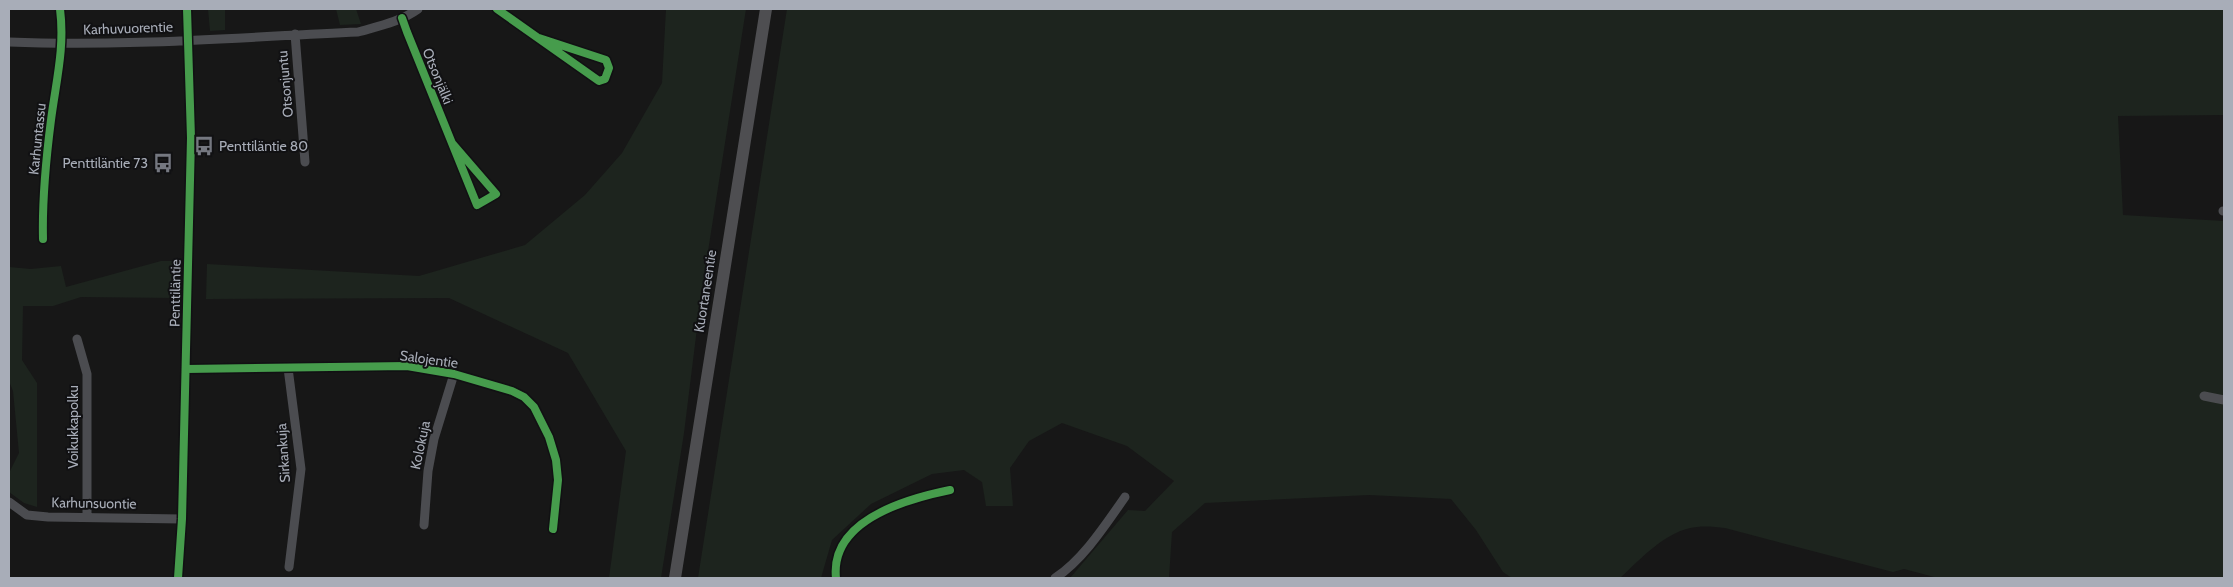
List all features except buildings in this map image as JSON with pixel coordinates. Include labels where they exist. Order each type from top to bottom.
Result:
[{"type":"highway","name":"Kuortaneentie","points":[[675,578],[766,9]]},
{"type":"street","name":"Karhuntassu","points":[[43,239],[43,211],[51,122],[63,43],[60,9]]},
{"type":"street","name":"Penttiläntie","points":[[178,578],[182,519],[191,138],[187,9]]},
{"type":"street","name":"Karhuvuorentie","points":[[9,42],[63,43],[189,40],[358,32],[402,18],[418,9]]},
{"type":"street","points":[[497,9],[598,82],[605,79],[609,68],[606,60],[539,38]]},
{"type":"street","name":"Otsonjälki","points":[[402,18],[452,143],[477,205],[496,194],[452,143]]},
{"type":"street","name":"Otsonjuntu","points":[[295,34],[305,162]]},
{"type":"street","name":"Voikukkapolku","points":[[77,339],[87,374],[87,516]]},
{"type":"street","name":"Salojentie","points":[[186,369],[407,366],[454,374],[512,391],[524,397],[534,407],[542,420],[556,460],[558,480],[553,528]]},
{"type":"street","name":"Sirkankuja","points":[[288,368],[301,469],[289,567]]},
{"type":"street","name":"Kolokuja","points":[[424,525],[428,471],[434,440],[454,374]]},
{"type":"street","points":[[2204,396],[2224,400]]},
{"type":"street","points":[[836,578],[835,566],[840,549],[855,529],[876,514],[908,500],[950,490]]},
{"type":"street","points":[[1055,578],[1063,573],[1098,535],[1125,497]]},
{"type":"street","name":"Karhunsuontie","points":[[9,502],[27,515],[182,519]]},
{"type":"shaded area","points":[[208,9],[225,9],[225,30],[210,31]]},
{"type":"shaded area","points":[[336,9],[356,9],[361,24],[340,25]]},
{"type":"shaded area","points":[[666,9],[746,9],[701,296],[684,433],[661,578],[609,578],[626,451],[568,353],[449,298],[206,299],[207,264],[419,276],[525,245],[585,195],[622,153],[662,83]]},
{"type":"shaded area","points":[[787,9],[2224,9],[2224,115],[2118,116],[2123,215],[2224,221],[2224,578],[1938,578],[1904,569],[1893,572],[1725,528],[1697,527],[1675,533],[1665,539],[1620,578],[1512,578],[1503,572],[1476,530],[1451,499],[1369,495],[1205,503],[1172,532],[1169,578],[1070,578],[1128,510],[1145,511],[1174,481],[1127,446],[1062,423],[1029,441],[1010,468],[1013,506],[986,506],[982,482],[964,470],[932,474],[871,504],[832,540],[821,578],[698,578]]},
{"type":"shaded area","points":[[161,261],[177,261],[176,298],[81,297],[53,306],[23,306],[22,360],[37,383],[37,507],[24,503],[9,492],[9,473],[19,453],[13,391],[9,381],[9,267],[31,269],[61,266],[66,287]]},
{"type":"cycle path","points":[[43,239],[46,164],[61,51],[60,9]]},
{"type":"cycle path","points":[[178,578],[182,519],[191,138],[187,9]]},
{"type":"cycle path","points":[[497,9],[599,81],[605,79],[609,68],[606,60],[539,38]]},
{"type":"cycle path","points":[[402,18],[407,32],[477,205],[496,194],[452,143]]},
{"type":"cycle path","points":[[186,369],[407,366],[454,374],[512,391],[524,397],[534,407],[549,437],[556,460],[558,480],[553,529]]},
{"type":"cycle path","points":[[836,578],[837,558],[845,541],[858,527],[874,516],[893,507],[913,499],[950,490]]},
{"type":"place","name":"Penttiläntie 80","points":[[204,146]]},
{"type":"place","name":"Penttiläntie 73","points":[[163,163]]}]
